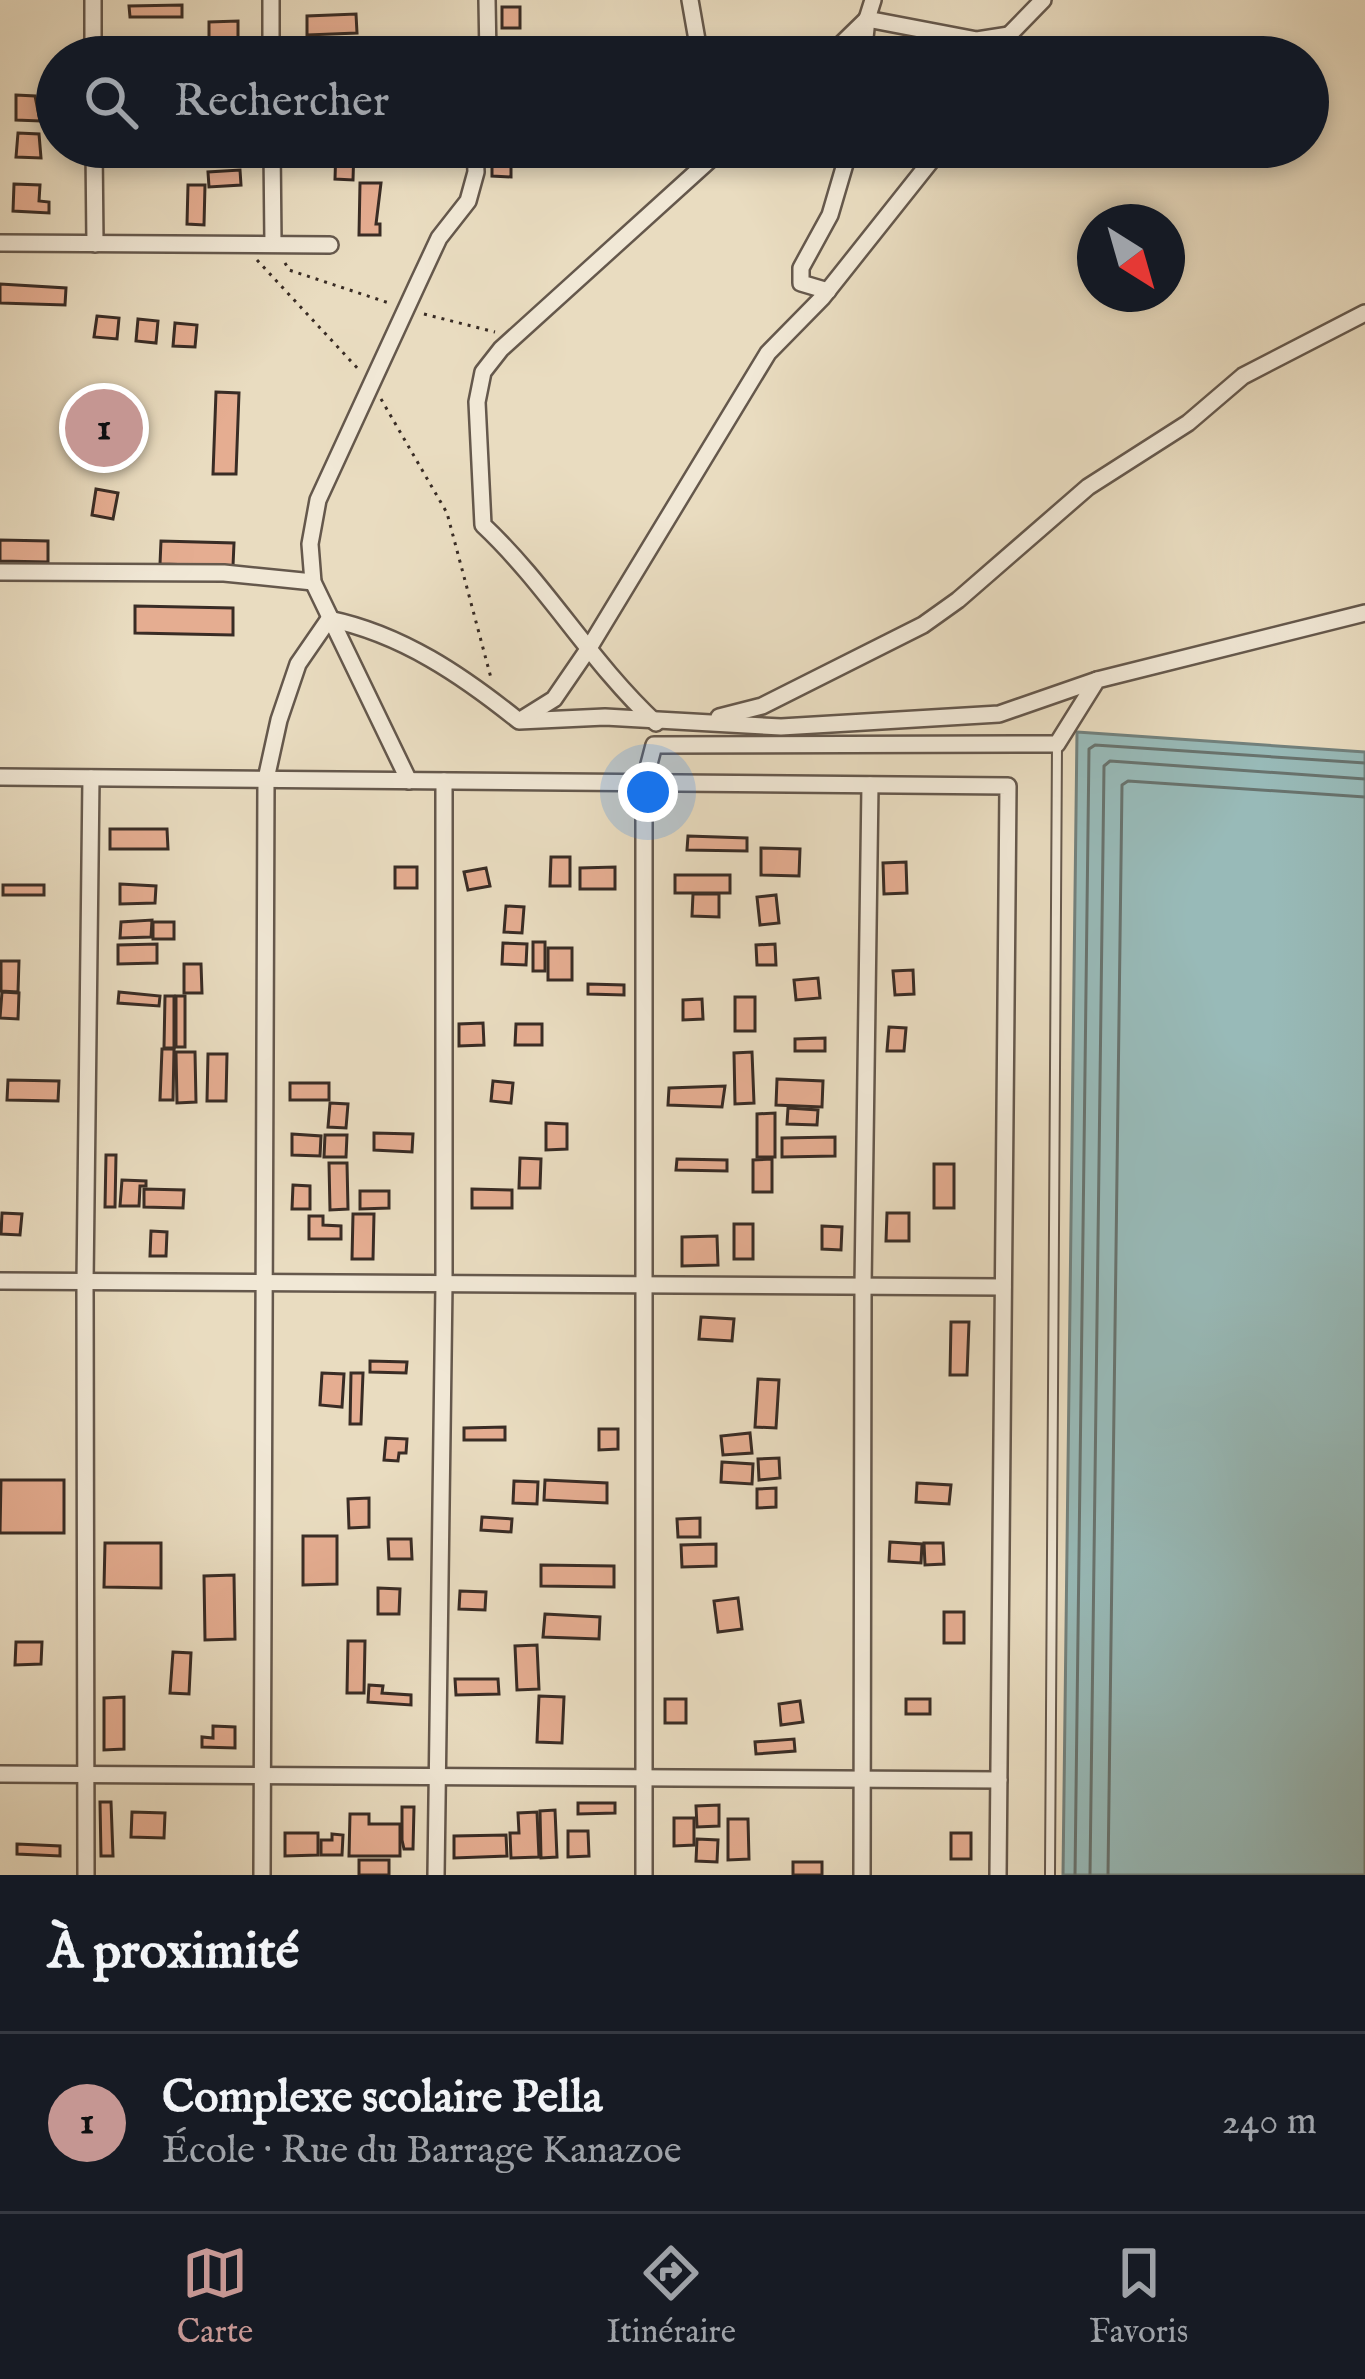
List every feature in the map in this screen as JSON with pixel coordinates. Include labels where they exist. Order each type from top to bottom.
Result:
[{"type":"street","points":[[93,0],[93,36]]},
{"type":"street","points":[[271,0],[271,36]]},
{"type":"street","points":[[487,0],[488,36]]},
{"type":"street","points":[[690,0],[696,36]]},
{"type":"street","points":[[865,36],[873,0]]},
{"type":"street","points":[[1003,36],[1043,0]]},
{"type":"street","points":[[867,19],[956,36]]},
{"type":"street","points":[[849,36],[867,19]]},
{"type":"street","points":[[94,168],[95,244]]},
{"type":"street","points":[[272,168],[273,244]]},
{"type":"street","points":[[409,781],[313,582],[310,544],[318,500],[439,238],[468,201],[476,168]]},
{"type":"street","points":[[656,723],[621,690],[523,562],[483,525],[477,402],[483,371],[501,349],[701,168]]},
{"type":"street","points":[[828,291],[801,283],[801,268],[830,214],[844,168]]},
{"type":"street","points":[[519,721],[554,699],[589,648],[768,352],[828,291],[925,168]]},
{"type":"street","points":[[0,243],[329,245]]},
{"type":"street","points":[[692,722],[763,706],[923,625],[1088,487],[1188,423],[1244,376],[1365,313]]},
{"type":"street","points":[[0,572],[224,573],[313,582]]},
{"type":"street","points":[[329,619],[406,645],[471,682],[519,721],[605,717],[781,727],[999,714],[1097,680],[1365,613]]},
{"type":"street","points":[[262,1875],[266,779],[298,664],[329,619]]},
{"type":"street","points":[[644,1875],[644,783],[654,745],[1057,744],[1097,680]]},
{"type":"street","points":[[0,777],[1008,786],[998,1875]]},
{"type":"street","points":[[86,1875],[85,1282],[91,778]]},
{"type":"street","points":[[436,1875],[444,1284],[444,781]]},
{"type":"street","points":[[862,1875],[862,1286],[870,785]]},
{"type":"street","points":[[0,1282],[1004,1287]]},
{"type":"street","points":[[0,1774],[999,1780]]},
{"type":"lane","points":[[1050,1875],[1057,744]]},
{"type":"path","points":[[241,244],[373,386],[447,513],[496,703]]},
{"type":"path","points":[[273,244],[289,270],[490,333],[537,319]]},
{"type":"water","points":[[1077,732],[1365,752],[1365,1875],[1063,1875]]},
{"type":"building","points":[[182,5],[182,17],[130,17],[129,6]]},
{"type":"building","points":[[502,7],[520,7],[520,28],[502,28]]},
{"type":"building","points":[[356,14],[357,33],[307,35],[307,16]]},
{"type":"building","points":[[238,21],[238,36],[209,36],[209,22]]},
{"type":"building","points":[[16,95],[35,96],[36,121],[16,120]]},
{"type":"building","points":[[18,133],[36,134],[36,158],[16,157]]},
{"type":"building","points":[[335,168],[353,168],[353,180],[335,179]]},
{"type":"building","points":[[492,168],[511,168],[511,177],[492,176]]},
{"type":"building","points":[[240,170],[241,185],[209,187],[208,172]]},
{"type":"building","points":[[360,183],[381,183],[376,224],[380,224],[380,235],[359,235]]},
{"type":"building","points":[[14,184],[40,185],[39,201],[49,202],[49,213],[13,211]]},
{"type":"building","points":[[188,185],[205,185],[204,225],[187,224]]},
{"type":"building","points":[[0,284],[66,288],[65,305],[0,303]]},
{"type":"building","points":[[97,316],[119,318],[117,339],[94,337]]},
{"type":"building","points":[[138,319],[158,321],[156,343],[136,341]]},
{"type":"building","points":[[175,323],[197,325],[195,347],[173,346]]},
{"type":"building","points":[[216,392],[239,393],[236,474],[213,474]]},
{"type":"building","points":[[96,489],[118,493],[113,519],[92,515]]},
{"type":"building","points":[[0,540],[48,541],[48,562],[0,561]]},
{"type":"building","points":[[161,541],[234,543],[233,566],[160,564]]},
{"type":"building","points":[[135,606],[233,608],[233,635],[135,633]]},
{"type":"building","points":[[110,829],[167,829],[168,849],[110,849]]},
{"type":"building","points":[[688,836],[747,838],[747,851],[687,850]]},
{"type":"building","points":[[761,848],[800,849],[799,876],[761,875]]},
{"type":"building","points":[[551,857],[570,857],[570,886],[550,886]]},
{"type":"building","points":[[906,862],[907,893],[884,894],[883,863]]},
{"type":"building","points":[[395,867],[417,867],[417,888],[395,888]]},
{"type":"building","points":[[615,867],[615,889],[580,889],[580,868]]},
{"type":"building","points":[[486,868],[490,886],[468,890],[464,872]]},
{"type":"building","points":[[675,875],[730,875],[730,893],[675,893]]},
{"type":"building","points":[[120,884],[156,886],[155,903],[120,904]]},
{"type":"building","points":[[3,885],[44,885],[44,895],[3,895]]},
{"type":"building","points":[[693,894],[719,894],[719,917],[692,916]]},
{"type":"building","points":[[776,895],[779,923],[760,925],[757,897]]},
{"type":"building","points":[[506,906],[524,907],[522,933],[504,932]]},
{"type":"building","points":[[152,920],[151,937],[120,938],[121,922]]},
{"type":"building","points":[[153,922],[174,922],[174,939],[153,939]]},
{"type":"building","points":[[533,942],[545,942],[545,971],[533,971]]},
{"type":"building","points":[[503,943],[527,944],[526,965],[502,964]]},
{"type":"building","points":[[157,944],[157,963],[118,964],[118,945]]},
{"type":"building","points":[[775,944],[776,965],[757,965],[756,945]]},
{"type":"building","points":[[548,948],[572,948],[572,980],[548,980]]},
{"type":"building","points":[[1,961],[19,961],[18,992],[1,991]]},
{"type":"building","points":[[184,964],[201,964],[202,993],[184,993]]},
{"type":"building","points":[[913,970],[914,994],[895,995],[893,971]]},
{"type":"building","points":[[818,978],[820,998],[796,1000],[794,980]]},
{"type":"building","points":[[588,984],[624,985],[624,995],[588,994]]},
{"type":"building","points":[[2,992],[19,993],[18,1019],[0,1018]]},
{"type":"building","points":[[119,992],[160,996],[159,1006],[118,1003]]},
{"type":"building","points":[[165,996],[174,996],[174,1048],[164,1048]]},
{"type":"building","points":[[176,996],[185,996],[185,1047],[176,1047]]},
{"type":"building","points":[[735,997],[755,997],[755,1031],[735,1031]]},
{"type":"building","points":[[702,999],[703,1019],[683,1020],[683,1000]]},
{"type":"building","points":[[483,1023],[484,1045],[459,1046],[459,1024]]},
{"type":"building","points":[[516,1024],[542,1024],[542,1045],[515,1045]]},
{"type":"building","points":[[889,1027],[906,1028],[904,1051],[887,1051]]},
{"type":"building","points":[[825,1038],[825,1051],[795,1051],[795,1039]]},
{"type":"building","points":[[162,1049],[174,1049],[173,1100],[160,1100]]},
{"type":"building","points":[[176,1052],[195,1052],[196,1102],[177,1103]]},
{"type":"building","points":[[752,1052],[754,1103],[735,1104],[734,1053]]},
{"type":"building","points":[[208,1054],[227,1054],[226,1101],[207,1101]]},
{"type":"building","points":[[777,1079],[823,1081],[822,1107],[776,1105]]},
{"type":"building","points":[[8,1080],[59,1081],[58,1101],[7,1100]]},
{"type":"building","points":[[493,1081],[513,1083],[511,1103],[491,1101]]},
{"type":"building","points":[[290,1083],[329,1083],[329,1100],[290,1100]]},
{"type":"building","points":[[725,1086],[722,1107],[668,1105],[669,1088]]},
{"type":"building","points":[[330,1103],[348,1104],[346,1128],[328,1127]]},
{"type":"building","points":[[788,1108],[818,1110],[817,1125],[787,1124]]},
{"type":"building","points":[[775,1113],[775,1157],[757,1157],[757,1114]]},
{"type":"building","points":[[546,1123],[567,1124],[567,1149],[546,1150]]},
{"type":"building","points":[[374,1133],[413,1134],[412,1152],[374,1150]]},
{"type":"building","points":[[292,1134],[321,1136],[320,1156],[292,1155]]},
{"type":"building","points":[[325,1135],[347,1135],[346,1157],[324,1157]]},
{"type":"building","points":[[835,1137],[835,1156],[782,1157],[782,1138]]},
{"type":"building","points":[[106,1155],[116,1155],[115,1207],[105,1207]]},
{"type":"building","points":[[520,1158],[541,1159],[540,1188],[519,1188]]},
{"type":"building","points":[[677,1159],[727,1160],[727,1171],[676,1170]]},
{"type":"building","points":[[772,1159],[772,1192],[753,1192],[753,1160]]},
{"type":"building","points":[[329,1163],[347,1163],[348,1209],[330,1210]]},
{"type":"building","points":[[934,1164],[954,1164],[954,1208],[934,1208]]},
{"type":"building","points":[[122,1180],[146,1181],[146,1186],[140,1186],[139,1206],[120,1206]]},
{"type":"building","points":[[293,1185],[310,1186],[310,1209],[292,1209]]},
{"type":"building","points":[[144,1189],[184,1190],[183,1208],[144,1207]]},
{"type":"building","points":[[472,1189],[512,1190],[512,1208],[472,1208]]},
{"type":"building","points":[[360,1191],[389,1191],[389,1208],[360,1209]]},
{"type":"building","points":[[2,1213],[22,1214],[20,1235],[1,1234]]},
{"type":"building","points":[[887,1213],[909,1213],[909,1241],[886,1241]]},
{"type":"building","points":[[353,1214],[374,1214],[373,1259],[352,1259]]},
{"type":"building","points":[[309,1216],[323,1216],[323,1225],[341,1226],[341,1239],[309,1239]]},
{"type":"building","points":[[734,1224],[753,1224],[753,1259],[734,1259]]},
{"type":"building","points":[[822,1226],[842,1227],[841,1250],[822,1249]]},
{"type":"building","points":[[151,1231],[167,1232],[166,1256],[150,1256]]},
{"type":"building","points":[[717,1236],[718,1265],[682,1266],[682,1237]]},
{"type":"building","points":[[701,1317],[734,1319],[732,1341],[699,1339]]},
{"type":"building","points":[[951,1322],[969,1322],[967,1375],[950,1375]]},
{"type":"building","points":[[370,1361],[407,1362],[406,1373],[370,1372]]},
{"type":"building","points":[[322,1373],[344,1374],[342,1407],[320,1405]]},
{"type":"building","points":[[351,1373],[363,1373],[361,1424],[350,1424]]},
{"type":"building","points":[[758,1379],[779,1380],[776,1428],[755,1427]]},
{"type":"building","points":[[505,1427],[505,1440],[464,1440],[464,1428]]},
{"type":"building","points":[[599,1429],[618,1429],[618,1449],[599,1450]]},
{"type":"building","points":[[750,1433],[752,1453],[723,1455],[721,1436]]},
{"type":"building","points":[[386,1438],[407,1439],[406,1453],[399,1453],[398,1461],[384,1460]]},
{"type":"building","points":[[779,1458],[780,1478],[759,1480],[758,1459]]},
{"type":"building","points":[[722,1462],[753,1464],[752,1484],[721,1482]]},
{"type":"building","points":[[1,1480],[64,1480],[64,1533],[0,1533]]},
{"type":"building","points":[[545,1480],[607,1483],[607,1503],[544,1500]]},
{"type":"building","points":[[514,1481],[538,1482],[537,1504],[513,1503]]},
{"type":"building","points":[[917,1483],[951,1485],[949,1504],[916,1502]]},
{"type":"building","points":[[776,1488],[776,1507],[757,1508],[757,1489]]},
{"type":"building","points":[[369,1498],[369,1527],[349,1528],[348,1499]]},
{"type":"building","points":[[482,1517],[512,1519],[511,1532],[481,1530]]},
{"type":"building","points":[[700,1518],[700,1537],[678,1537],[677,1519]]},
{"type":"building","points":[[303,1536],[337,1536],[337,1584],[303,1585]]},
{"type":"building","points":[[388,1539],[411,1539],[412,1559],[389,1559]]},
{"type":"building","points":[[890,1542],[922,1544],[921,1563],[889,1561]]},
{"type":"building","points":[[105,1543],[161,1543],[161,1588],[104,1587]]},
{"type":"building","points":[[924,1543],[943,1543],[944,1564],[925,1565]]},
{"type":"building","points":[[716,1544],[716,1566],[682,1567],[681,1545]]},
{"type":"building","points":[[541,1565],[614,1566],[614,1587],[541,1586]]},
{"type":"building","points":[[234,1575],[235,1639],[205,1640],[204,1576]]},
{"type":"building","points":[[378,1588],[400,1589],[399,1614],[378,1614]]},
{"type":"building","points":[[460,1591],[486,1592],[485,1610],[459,1609]]},
{"type":"building","points":[[738,1598],[742,1629],[718,1632],[714,1601]]},
{"type":"building","points":[[944,1612],[964,1612],[964,1643],[944,1643]]},
{"type":"building","points":[[545,1614],[600,1617],[599,1639],[543,1637]]},
{"type":"building","points":[[348,1641],[365,1641],[364,1693],[347,1693]]},
{"type":"building","points":[[16,1642],[42,1642],[41,1664],[15,1665]]},
{"type":"building","points":[[537,1645],[539,1689],[517,1690],[515,1646]]},
{"type":"building","points":[[173,1652],[191,1653],[189,1694],[170,1693]]},
{"type":"building","points":[[455,1679],[498,1679],[499,1694],[456,1695]]},
{"type":"building","points":[[369,1685],[383,1686],[382,1693],[411,1695],[411,1705],[368,1702]]},
{"type":"building","points":[[539,1696],[564,1697],[562,1743],[537,1742]]},
{"type":"building","points":[[124,1697],[124,1749],[104,1750],[104,1698]]},
{"type":"building","points":[[665,1699],[686,1699],[686,1723],[665,1723]]},
{"type":"building","points":[[906,1699],[930,1699],[930,1714],[906,1714]]},
{"type":"building","points":[[800,1701],[803,1722],[781,1725],[779,1704]]},
{"type":"building","points":[[213,1726],[235,1727],[235,1748],[202,1747],[202,1737],[213,1738]]},
{"type":"building","points":[[794,1739],[795,1751],[756,1754],[755,1742]]},
{"type":"building","points":[[100,1802],[111,1802],[113,1856],[101,1856]]},
{"type":"building","points":[[578,1803],[615,1803],[615,1813],[578,1814]]},
{"type":"building","points":[[719,1805],[719,1826],[697,1827],[696,1806]]},
{"type":"building","points":[[402,1807],[414,1807],[413,1849],[404,1849]]},
{"type":"building","points":[[555,1810],[557,1857],[541,1858],[540,1811]]},
{"type":"building","points":[[132,1812],[165,1813],[164,1838],[131,1837]]},
{"type":"building","points":[[537,1812],[539,1857],[511,1858],[510,1833],[519,1833],[518,1813]]},
{"type":"building","points":[[350,1814],[369,1814],[369,1824],[400,1824],[400,1856],[349,1856]]},
{"type":"building","points":[[674,1818],[694,1818],[694,1845],[674,1846]]},
{"type":"building","points":[[728,1819],[748,1819],[749,1859],[728,1860]]},
{"type":"building","points":[[568,1831],[588,1831],[589,1856],[568,1857]]},
{"type":"building","points":[[285,1833],[318,1833],[318,1855],[285,1856]]},
{"type":"building","points":[[951,1833],[971,1833],[971,1859],[951,1859]]},
{"type":"building","points":[[332,1834],[343,1835],[342,1855],[321,1855],[321,1840],[332,1840]]},
{"type":"building","points":[[506,1835],[507,1856],[454,1858],[454,1836]]},
{"type":"building","points":[[697,1839],[718,1840],[717,1862],[696,1861]]},
{"type":"building","points":[[17,1844],[60,1846],[60,1856],[17,1854]]},
{"type":"building","points":[[359,1860],[389,1860],[389,1875],[359,1875]]},
{"type":"building","points":[[793,1862],[822,1862],[822,1875],[793,1875]]},
{"type":"place","name":"Complexe scolaire Pella","points":[[104,428]]}]
